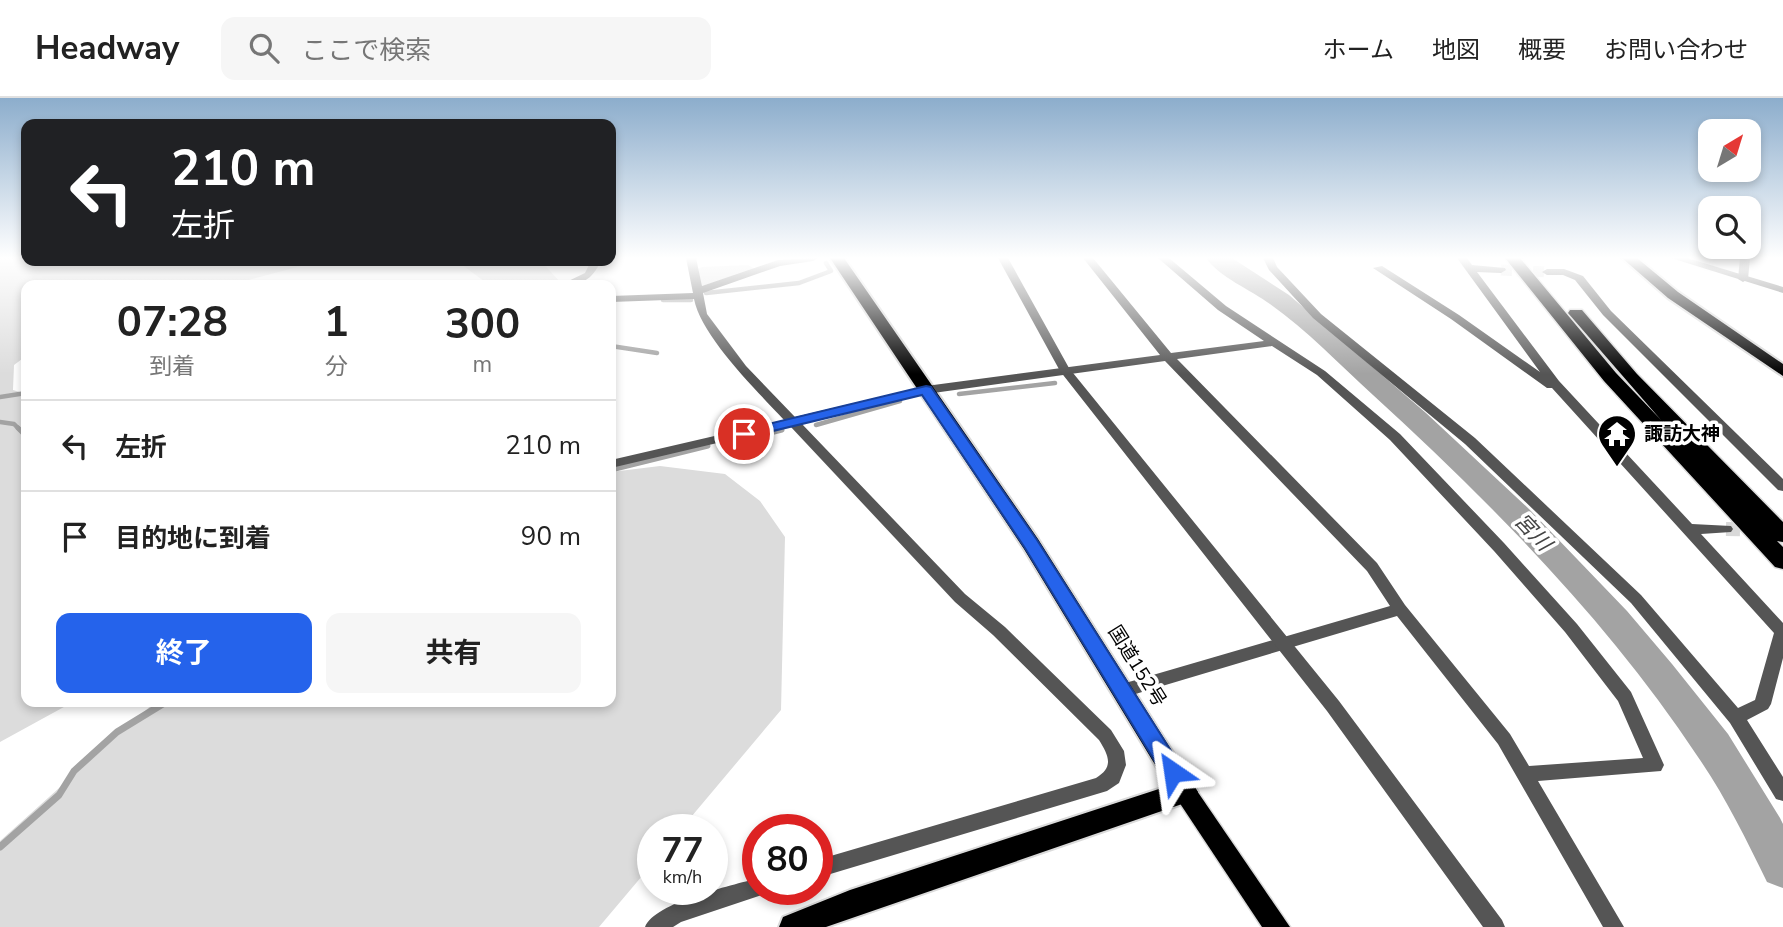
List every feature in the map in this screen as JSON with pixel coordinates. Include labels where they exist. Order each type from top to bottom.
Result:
[{"type":"highway","name":"国道152号","points":[[863,297],[1031,544],[1185,792]]},
{"type":"highway","points":[[1536,297],[1783,561]]},
{"type":"highway","points":[[1562,297],[1631,378],[1783,535]]},
{"type":"highway","points":[[1676,297],[1783,361]]},
{"type":"highway","points":[[1686,297],[1783,371]]},
{"type":"highway","points":[[793,927],[850,903],[1185,792]]},
{"type":"main road","points":[[1185,792],[1277,927]]},
{"type":"street","points":[[616,299],[652,297]]},
{"type":"street","points":[[699,297],[702,314],[729,352],[960,598],[1089,718],[1115,751],[1117,765],[1113,777],[1101,785],[833,864]]},
{"type":"street","points":[[1024,297],[1064,369],[1333,706],[1494,927]]},
{"type":"street","points":[[1119,297],[1167,356],[1372,567],[1400,609],[1504,739],[1614,927]]},
{"type":"street","points":[[1209,297],[1271,343],[1292,352],[1321,373],[1395,437],[1571,628],[1625,697],[1655,765],[1526,774]]},
{"type":"street","points":[[1299,297],[1317,316],[1470,441],[1636,600],[1736,718],[1783,793]]},
{"type":"street","points":[[1421,297],[1561,391]]},
{"type":"street","points":[[1490,297],[1561,391],[1782,633],[1762,704],[1736,718]]},
{"type":"street","points":[[1593,297],[1783,487]]},
{"type":"street","points":[[616,463],[926,390],[1064,369],[1271,343]]},
{"type":"street","points":[[1687,529],[1726,529]]},
{"type":"street","points":[[1122,691],[1280,642],[1400,609]]},
{"type":"street","points":[[655,927],[675,914],[742,892]]},
{"type":"shaded area","points":[[0,297],[21,297],[21,360],[14,365],[13,390],[21,392],[21,707],[64,707],[0,742]]},
{"type":"shaded area","points":[[660,466],[725,474],[760,501],[785,537],[781,710],[694,814],[637,814],[637,882],[599,927],[0,927],[0,841],[149,707],[616,707],[616,471]]},
{"type":"waterway","name":"宮川","points":[[1276,297],[1468,467],[1614,620],[1713,746],[1783,867]]},
{"type":"waterway","points":[[663,300],[691,300]]},
{"type":"waterway","points":[[616,347],[657,353]]},
{"type":"waterway","points":[[959,394],[1055,383]]},
{"type":"waterway","points":[[0,397],[21,394]]},
{"type":"waterway","points":[[816,425],[900,401]]},
{"type":"waterway","points":[[0,422],[14,424],[21,431]]},
{"type":"waterway","points":[[762,435],[782,430]]},
{"type":"waterway","points":[[616,469],[708,446]]},
{"type":"waterway","points":[[0,847],[59,795],[74,771],[117,732],[158,707]]},
{"type":"tunnel","points":[[1726,529],[1783,530]]},
{"type":"place","name":"諏訪大神","points":[[1617,468]]},
{"type":"route","points":[[744,434],[926,390],[1031,544],[1173,772]]}]
